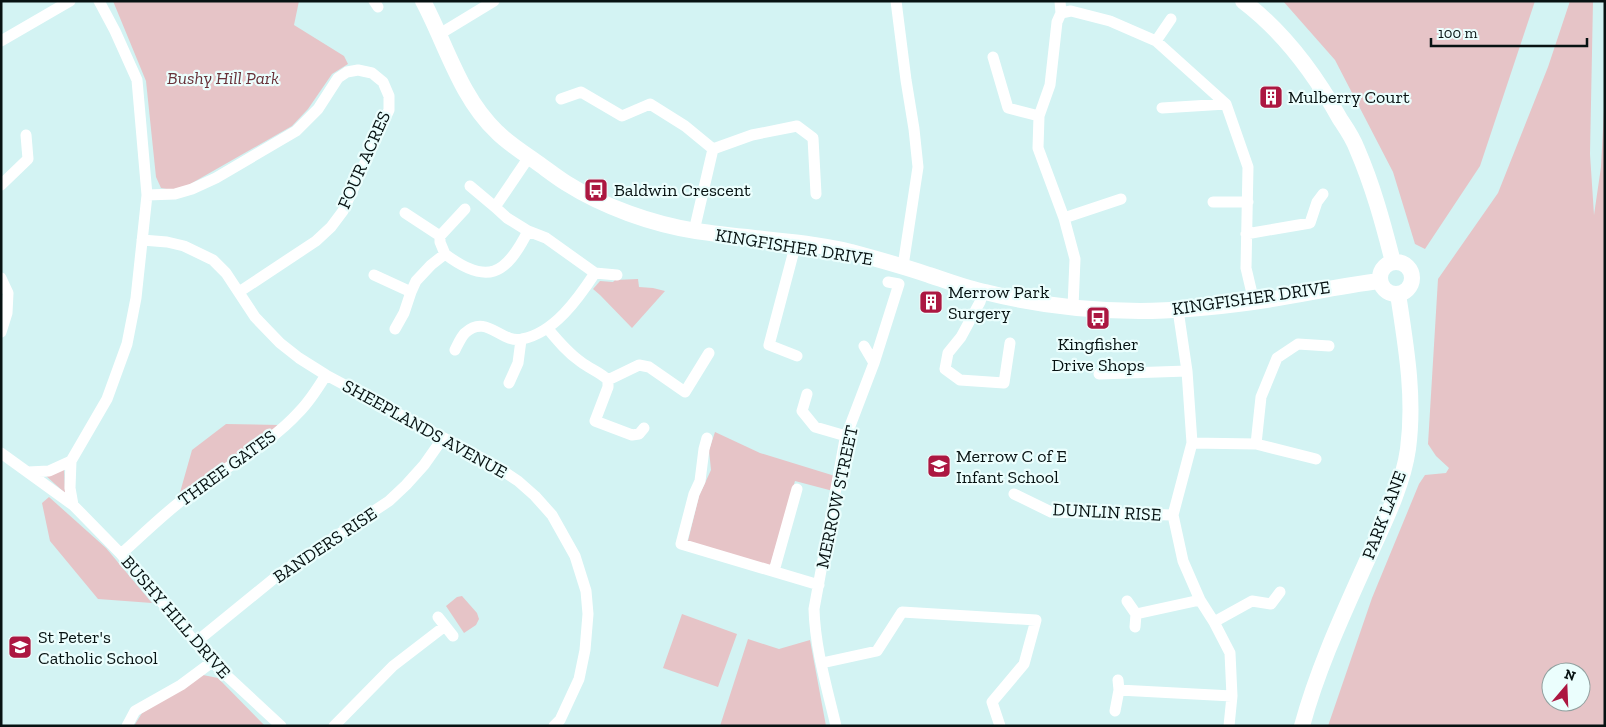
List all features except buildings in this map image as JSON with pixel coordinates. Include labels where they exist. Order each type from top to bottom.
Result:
[{"type":"street","points":[[1,41],[70,1]]},
{"type":"street","points":[[74,505],[70,488],[71,461],[108,399],[127,344],[136,298],[147,195],[137,80],[99,1]]},
{"type":"street","name":"KINGFISHER DRIVE","points":[[423,1],[438,35],[478,111],[502,136],[566,183],[628,213],[654,221],[694,231],[848,252],[903,266],[983,292],[1026,301],[1072,307],[1138,311],[1178,310],[1254,302],[1348,284],[1380,281]]},
{"type":"street","points":[[438,35],[494,1]]},
{"type":"street","points":[[896,1],[918,167],[903,266]]},
{"type":"street","points":[[1243,1],[1262,16],[1300,57],[1330,101],[1356,147],[1378,203],[1393,262]]},
{"type":"street","points":[[1072,307],[1075,259],[1064,218],[1038,148],[1039,116],[1050,85],[1060,7],[1110,21],[1156,41],[1226,104],[1248,167],[1246,268],[1254,302]]},
{"type":"street","points":[[1156,41],[1171,19]]},
{"type":"street","points":[[993,57],[1008,108],[1039,116]]},
{"type":"street","name":"FOUR ACRES","points":[[147,195],[175,194],[192,189],[216,178],[296,132],[318,109],[338,78],[347,72],[358,70],[372,73],[383,82],[389,96],[389,110],[343,211],[331,227],[316,241],[239,292]]},
{"type":"street","points":[[561,99],[581,92],[622,116],[650,104],[685,126],[713,149]]},
{"type":"street","points":[[1162,108],[1226,104]]},
{"type":"street","points":[[713,149],[752,135],[797,126],[813,138],[816,194]]},
{"type":"street","points":[[1,184],[28,159],[26,135]]},
{"type":"street","points":[[694,231],[713,149]]},
{"type":"street","points":[[495,207],[529,157]]},
{"type":"street","points":[[470,186],[507,218],[528,231],[546,238],[595,273],[617,275]]},
{"type":"street","points":[[1246,234],[1310,223],[1317,202],[1323,194]]},
{"type":"street","points":[[1064,218],[1121,199]]},
{"type":"street","points":[[1213,202],[1248,202]]},
{"type":"street","points":[[440,236],[465,209]]},
{"type":"street","points":[[405,213],[440,236],[445,254],[460,265],[479,273],[501,268],[519,249],[528,231]]},
{"type":"street","name":"SHEEPLANDS AVENUE","points":[[142,240],[167,242],[184,246],[213,260],[226,274],[255,317],[280,343],[299,358],[326,375],[489,462],[518,481],[552,515],[575,556],[586,591],[588,614],[585,650],[579,680],[560,720],[554,726]]},
{"type":"street","points":[[796,244],[768,345],[797,356]]},
{"type":"street","points":[[395,329],[404,313],[410,292],[416,281],[445,254]]},
{"type":"street","points":[[1393,262],[1408,266],[1412,275],[1411,286],[1408,290],[1398,294],[1388,292],[1380,281],[1382,271],[1393,262]]},
{"type":"street","points":[[455,350],[464,334],[478,326],[486,326],[510,338],[520,340],[548,328],[580,296],[595,273]]},
{"type":"street","points":[[374,275],[410,292]]},
{"type":"street","points":[[1,278],[8,293],[7,313],[4,328],[1,332]]},
{"type":"street","name":"MERROW STREET","points":[[836,726],[822,662],[814,609],[846,436],[874,363],[898,284],[888,282]]},
{"type":"street","points":[[983,292],[980,302],[961,337],[948,353],[945,369],[960,380],[1004,383],[1010,343]]},
{"type":"street","name":"PARK LANE","points":[[1302,726],[1329,647],[1396,494],[1408,450],[1411,406],[1410,373],[1398,294]]},
{"type":"street","points":[[1178,310],[1187,371],[1192,443],[1172,515],[1183,561],[1200,600],[1230,653],[1232,696],[1229,726]]},
{"type":"street","points":[[548,328],[570,354],[602,374],[608,380],[608,387],[595,421],[632,435],[639,434],[644,428]]},
{"type":"street","points":[[509,382],[518,363],[520,340]]},
{"type":"street","points":[[1256,444],[1261,397],[1277,358],[1298,344],[1329,346]]},
{"type":"street","points":[[864,346],[874,363]]},
{"type":"street","points":[[608,380],[639,365],[649,367],[685,392],[709,353]]},
{"type":"street","points":[[1099,374],[1187,371]]},
{"type":"street","name":"THREE GATES","points":[[122,554],[158,520],[191,493],[260,446],[289,422],[309,400],[326,375]]},
{"type":"street","points":[[807,394],[796,408],[815,427],[846,436]]},
{"type":"street","name":"BANDERS RISE","points":[[196,642],[282,572],[389,501],[424,465],[443,438]]},
{"type":"street","points":[[707,438],[700,481],[694,494],[682,544],[819,585]]},
{"type":"street","points":[[1192,443],[1256,444],[1316,459]]},
{"type":"street","name":"BUSHY HILL DRIVE","points":[[1,453],[74,505],[122,554],[212,662],[281,726]]},
{"type":"street","points":[[28,472],[49,470],[71,461]]},
{"type":"street","points":[[774,571],[797,490]]},
{"type":"street","name":"DUNLIN RISE","points":[[1014,494],[1051,512],[1172,515]]},
{"type":"street","points":[[1214,622],[1252,602],[1271,604],[1280,592]]},
{"type":"street","points":[[1136,614],[1200,600]]},
{"type":"street","points":[[1127,601],[1136,614],[1135,626]]},
{"type":"street","points":[[822,662],[877,651],[902,612],[1036,620],[1024,664],[992,702],[1000,726]]},
{"type":"street","points":[[334,726],[393,666],[442,621],[453,636]]},
{"type":"street","points":[[127,726],[131,716],[136,711],[181,685],[212,662]]},
{"type":"street","points":[[1115,711],[1119,685],[1232,696]]},
{"type":"green space","name":"Bushy Hill Park","points":[[113,1],[299,1],[294,25],[344,56],[348,64],[332,74],[308,109],[292,126],[185,187],[173,190],[161,188],[156,177],[146,81]]},
{"type":"green space","points":[[1283,1],[1535,1],[1480,166],[1425,249],[1415,244],[1393,172],[1335,60]]},
{"type":"green space","points":[[1570,1],[1593,1],[1590,154],[1594,215],[1601,167],[1605,92],[1605,726],[1328,726],[1372,598],[1419,484],[1425,475],[1446,473],[1449,468],[1436,456],[1428,444],[1438,279],[1498,193],[1548,67]]},
{"type":"green space","points":[[638,279],[639,287],[665,291],[632,328],[593,289],[600,281],[613,282],[615,280]]},
{"type":"green space","points":[[226,424],[279,425],[179,496],[192,450]]},
{"type":"green space","points":[[715,432],[760,453],[835,476],[833,491],[795,481],[770,566],[688,541],[699,496],[711,470],[709,450]]},
{"type":"green space","points":[[64,469],[65,493],[45,475]]},
{"type":"green space","points":[[49,497],[106,548],[152,603],[98,599],[50,541],[42,503]]},
{"type":"green space","points":[[462,596],[477,613],[479,619],[476,625],[464,633],[446,606],[457,597]]},
{"type":"green space","points":[[682,614],[737,634],[718,687],[663,668]]},
{"type":"green space","points":[[748,639],[779,649],[810,640],[826,726],[720,726]]},
{"type":"green space","points":[[203,675],[218,678],[265,726],[134,726],[142,713]]},
{"type":"place","name":"Mulberry Court","points":[[1271,97]]},
{"type":"place","name":"Baldwin Crescent","points":[[596,190]]},
{"type":"place","name":"Merrow Park Surgery","points":[[931,302]]},
{"type":"place","name":"Kingfisher Drive Shops","points":[[1098,318]]},
{"type":"place","name":"Merrow C of E Infant School","points":[[939,466]]},
{"type":"place","name":"St Peter's Catholic School","points":[[20,647]]}]
